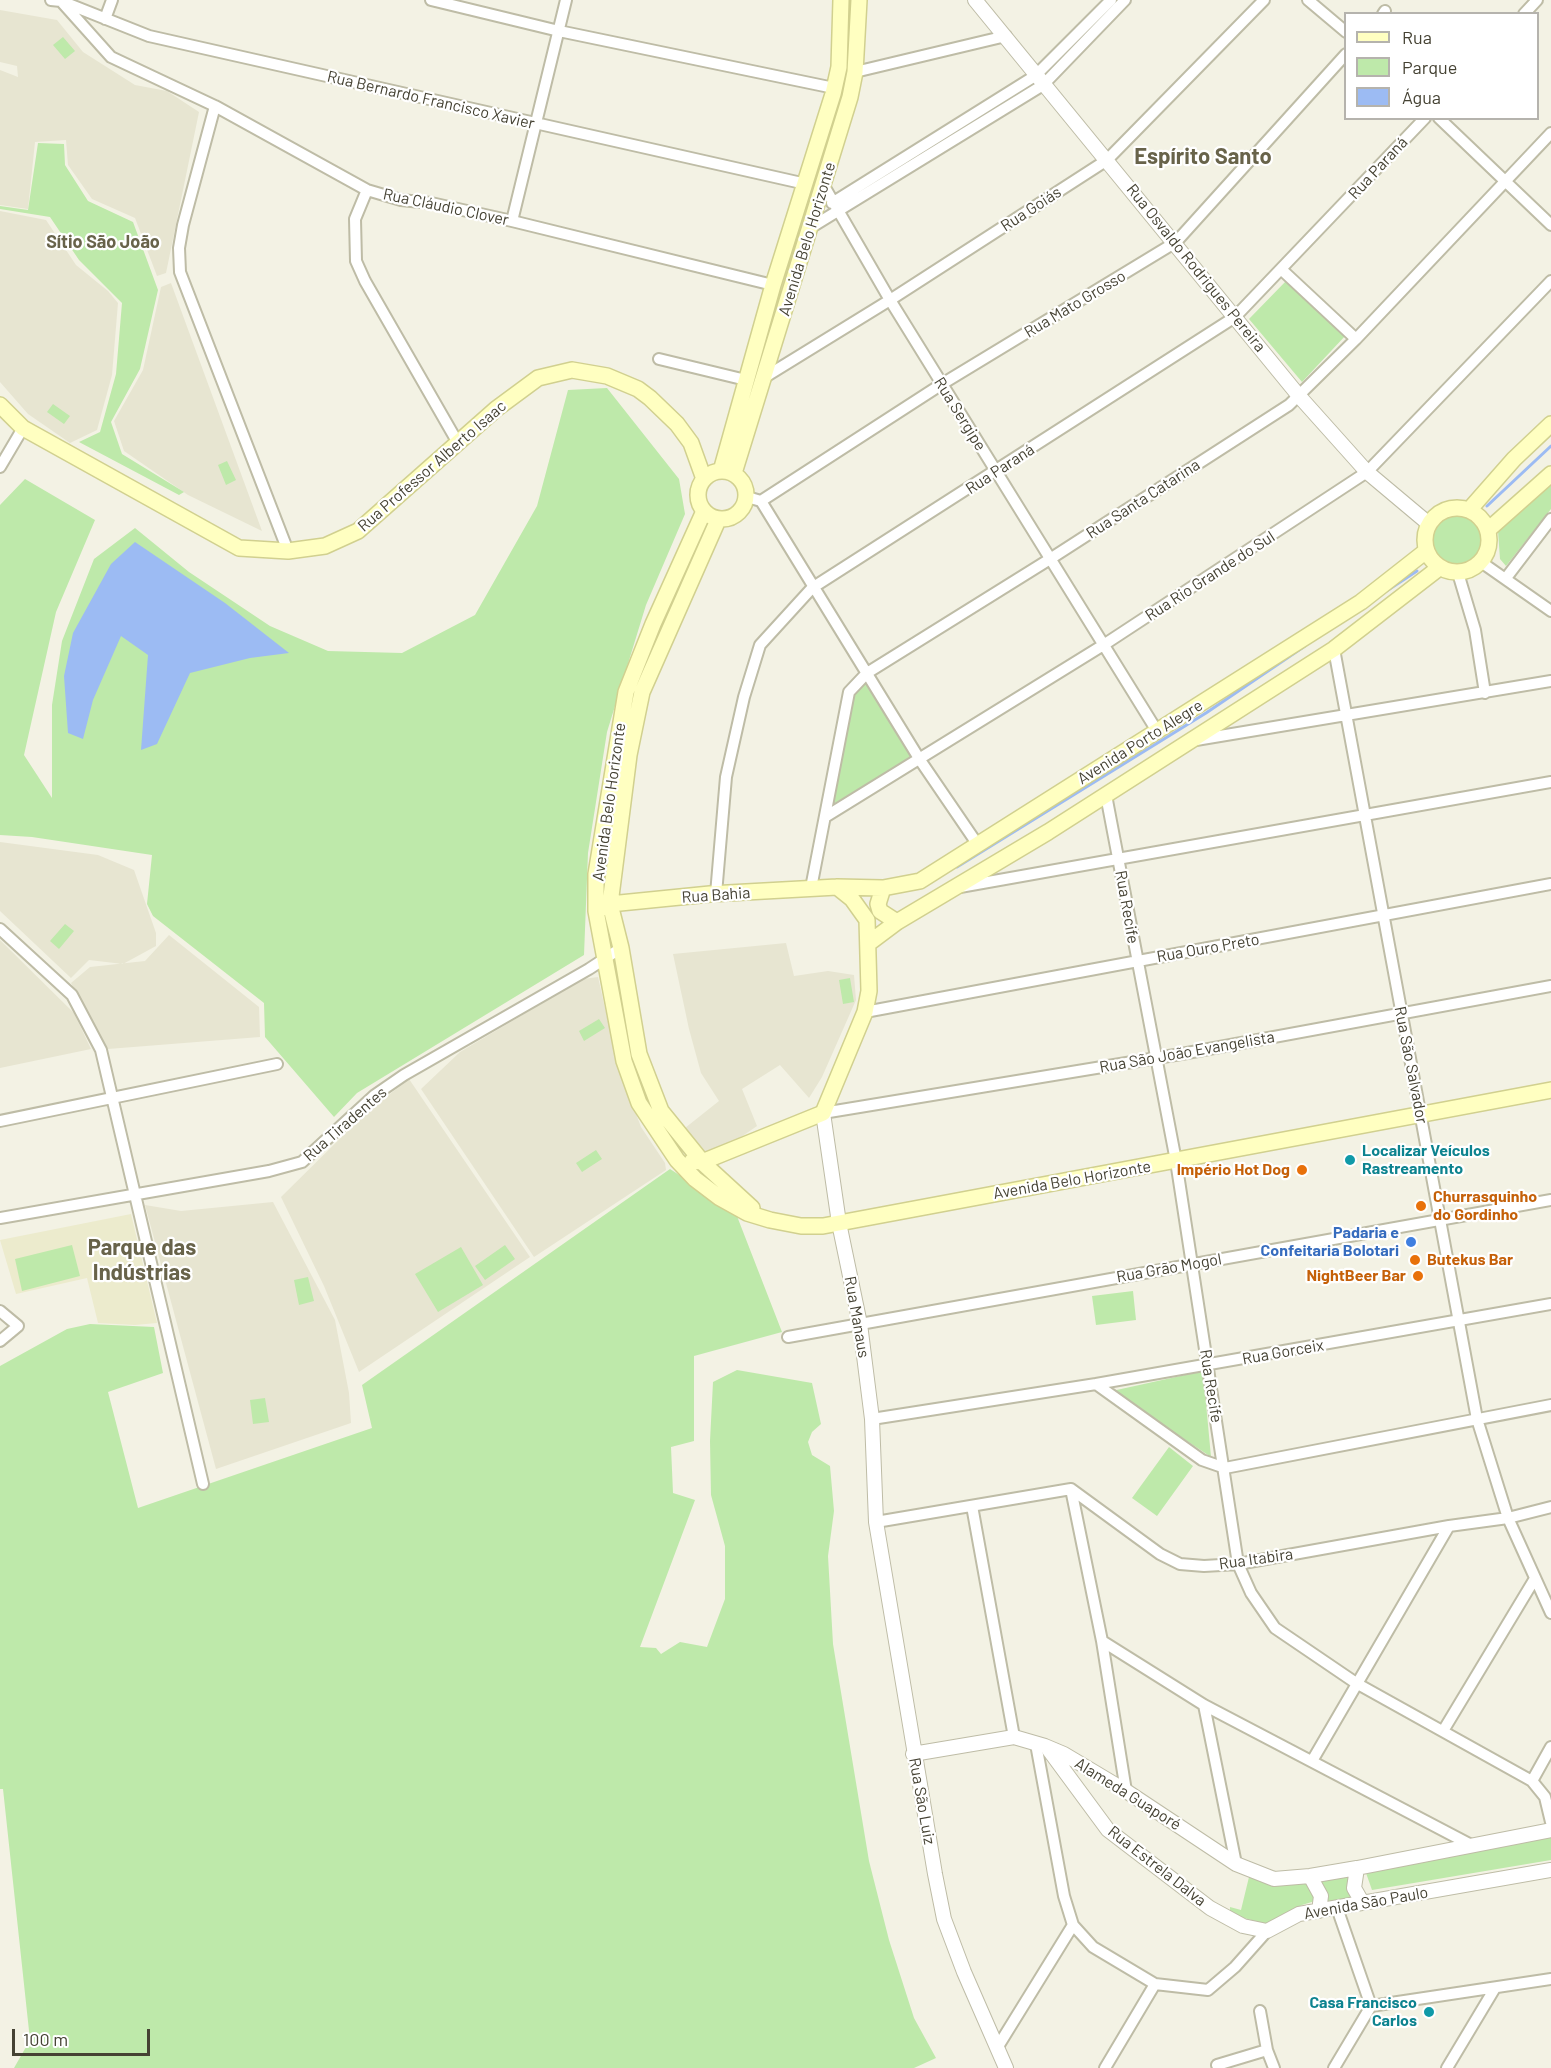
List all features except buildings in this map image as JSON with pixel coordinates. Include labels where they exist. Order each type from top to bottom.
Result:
[{"type":"main road","name":"Avenida Belo Horizonte","points":[[727,472],[746,380],[834,88],[839,67],[841,0]]},
{"type":"main road","name":"Avenida Belo Horizonte","points":[[727,472],[765,376],[825,186],[855,72],[859,0]]},
{"type":"main road","name":"Rua Professor Alberto Isaac","points":[[0,405],[23,428],[239,548],[288,551],[325,546],[358,531],[496,409],[538,378],[572,370],[607,376],[638,389],[650,398],[691,443],[704,479]]},
{"type":"main road","points":[[1470,509],[1514,459],[1551,424]]},
{"type":"main road","points":[[727,472],[743,483],[754,499],[737,515],[718,520],[704,511],[699,502],[698,491],[704,479],[727,472]]},
{"type":"main road","points":[[1488,530],[1551,474]]},
{"type":"main road","points":[[1450,509],[1470,509],[1483,521],[1488,530],[1489,544],[1481,562],[1475,567],[1458,573],[1439,568],[1426,551],[1425,538],[1430,524],[1441,512],[1450,509]]},
{"type":"main road","name":"Avenida Belo Horizonte","points":[[704,511],[653,624],[626,692],[596,874],[596,911],[603,959],[624,1061],[639,1103],[677,1160],[694,1179],[720,1198],[747,1213],[770,1220],[801,1226],[839,1223],[1551,1090]]},
{"type":"main road","name":"Avenida Belo Horizonte","points":[[718,520],[642,692],[629,755],[610,904],[621,948],[639,1054],[661,1111],[702,1162],[742,1201],[770,1220]]},
{"type":"main road","name":"Avenida Porto Alegre","points":[[837,886],[883,888],[920,881],[1361,602],[1426,551]]},
{"type":"main road","name":"Avenida Porto Alegre","points":[[869,943],[897,922],[1106,795],[1334,649],[1439,568]]},
{"type":"main road","points":[[677,1160],[702,1162],[823,1113],[865,1012],[869,991],[867,920],[852,899],[837,886]]},
{"type":"main road","name":"Rua Bahia","points":[[596,911],[610,904],[837,886]]},
{"type":"main road","points":[[883,888],[878,903],[880,911],[897,922]]},
{"type":"street","name":"Rua Bernardo Francisco Xavier","points":[[57,0],[149,36],[806,184]]},
{"type":"street","name":"Rua Cláudio Clover","points":[[57,0],[111,57],[215,106],[366,190],[401,200],[431,203],[512,221],[773,285]]},
{"type":"street","points":[[105,19],[112,0]]},
{"type":"street","points":[[431,0],[558,31],[834,88]]},
{"type":"street","points":[[512,221],[566,0]]},
{"type":"street","name":"Rua Osvaldo Rodrigues Pereira","points":[[975,0],[1039,80],[1176,242],[1299,396],[1367,472],[1430,524]]},
{"type":"street","points":[[810,228],[835,208],[1039,80],[1109,4],[1125,0]]},
{"type":"street","name":"Rua Goiás","points":[[765,376],[890,300],[1107,160],[1264,0]]},
{"type":"street","points":[[1308,0],[1344,30]]},
{"type":"street","points":[[1526,12],[1537,0]]},
{"type":"street","points":[[855,72],[1006,36]]},
{"type":"street","name":"Rua Mato Grosso","points":[[754,499],[1176,242],[1344,56]]},
{"type":"street","points":[[215,106],[183,225],[179,248],[180,272],[288,551]]},
{"type":"street","name":"Rua Paraná","points":[[716,894],[726,777],[756,655],[760,645],[812,588],[1235,317],[1423,120]]},
{"type":"street","points":[[1441,120],[1551,225]]},
{"type":"street","name":"Rua Santa Catarina","points":[[811,888],[849,692],[867,673],[1050,559],[1299,396],[1551,133]]},
{"type":"street","name":"Rua Sergipe","points":[[825,186],[835,208],[890,300],[1157,731]]},
{"type":"street","points":[[366,190],[355,219],[356,261],[365,281],[458,443]]},
{"type":"street","points":[[1282,270],[1356,339]]},
{"type":"street","name":"Rua Rio Grande do Sul","points":[[825,817],[1105,644],[1367,472],[1551,281]]},
{"type":"street","points":[[659,359],[746,380]]},
{"type":"street","points":[[0,467],[23,428]]},
{"type":"street","points":[[754,499],[867,673],[920,760],[978,845]]},
{"type":"street","points":[[1506,578],[1551,519]]},
{"type":"street","points":[[1481,562],[1551,611]]},
{"type":"street","points":[[1458,573],[1475,630],[1485,693]]},
{"type":"street","name":"Rua São Salvador","points":[[1334,649],[1363,817],[1477,1419],[1508,1518],[1534,1580],[1551,1613]]},
{"type":"street","points":[[1188,742],[1551,681]]},
{"type":"street","points":[[956,888],[1551,782]]},
{"type":"street","name":"Rua Recife","points":[[1106,795],[1176,1161],[1238,1564],[1251,1593],[1275,1628],[1356,1683],[1532,1780]]},
{"type":"street","name":"Rua Ouro Preto","points":[[865,1012],[1551,884]]},
{"type":"street","points":[[0,929],[72,995],[101,1050],[202,1484]]},
{"type":"street","name":"Rua Tiradentes","points":[[0,1218],[135,1196],[269,1171],[303,1162],[375,1095],[404,1075],[621,948]]},
{"type":"street","name":"Rua São João Evangelista","points":[[823,1113],[1402,1015],[1551,986]]},
{"type":"street","points":[[0,1121],[277,1064]]},
{"type":"street","name":"Rua Manaus","points":[[823,1113],[839,1223],[860,1324],[872,1419],[876,1522]]},
{"type":"street","name":"Rua Grão Mogol","points":[[788,1337],[1551,1200]]},
{"type":"street","name":"Rua Gorceix","points":[[872,1419],[1096,1384],[1551,1304]]},
{"type":"street","points":[[0,1311],[18,1326],[0,1341]]},
{"type":"street","points":[[1096,1384],[1202,1460],[1225,1468],[1551,1405]]},
{"type":"street","points":[[876,1522],[1071,1489],[1102,1641],[1126,1791]]},
{"type":"street","name":"Rua Itabira","points":[[1071,1489],[1160,1554],[1180,1564],[1238,1564],[1449,1526],[1508,1518],[1551,1508]]},
{"type":"street","points":[[913,1754],[1014,1737],[972,1506]]},
{"type":"street","name":"Rua São Luiz","points":[[876,1522],[913,1754],[944,1919],[1006,2068]]},
{"type":"street","points":[[1312,1761],[1449,1526]]},
{"type":"street","points":[[1443,1731],[1534,1580]]},
{"type":"street","points":[[1102,1641],[1204,1705],[1473,1846]]},
{"type":"street","points":[[1204,1705],[1236,1864],[1274,1879],[1357,1868],[1551,1830]]},
{"type":"street","name":"Alameda Guaporé","points":[[1014,1737],[1064,1754],[1126,1791],[1236,1864]]},
{"type":"street","points":[[1041,1745],[1054,1851],[1073,1925],[1093,1947],[1155,1984],[1105,2068]]},
{"type":"street","name":"Rua Estrela Dalva","points":[[1041,1745],[1108,1830],[1210,1908],[1244,1926],[1267,1931]]},
{"type":"street","points":[[1551,1747],[1532,1780],[1545,1797],[1551,1822]]},
{"type":"street","points":[[1357,1868],[1354,1888],[1362,1902]]},
{"type":"street","name":"Avenida São Paulo","points":[[1155,1984],[1208,1990],[1235,1967],[1267,1931],[1299,1914],[1551,1870]]},
{"type":"street","points":[[1310,1876],[1321,1896],[1319,1911]]},
{"type":"street","points":[[1334,2068],[1371,2006],[1337,1908]]},
{"type":"street","points":[[998,2048],[1073,1925]]},
{"type":"street","points":[[1371,2006],[1551,1979]]},
{"type":"street","points":[[1447,2068],[1495,1988]]},
{"type":"street","points":[[1260,2011],[1267,2050],[1274,2068]]},
{"type":"street","points":[[1216,2065],[1267,2050]]},
{"type":"shaded area","points":[[0,10],[57,20],[83,52],[135,85],[167,91],[199,112],[166,273],[157,276],[135,218],[92,199],[68,165],[66,140],[35,142],[28,209],[0,205],[0,70],[18,77],[17,66],[0,62]]},
{"type":"shaded area","points":[[0,211],[46,220],[76,265],[108,291],[118,303],[112,375],[97,430],[70,443],[28,414],[0,382]]},
{"type":"shaded area","points":[[171,283],[262,531],[188,495],[124,451],[114,421],[143,370],[161,287]]},
{"type":"shaded area","points":[[0,842],[98,855],[134,870],[156,933],[156,946],[123,964],[89,960],[71,978],[0,911]]},
{"type":"shaded area","points":[[169,935],[259,1007],[260,1037],[108,1049],[71,983],[90,967],[145,961]]},
{"type":"shaded area","points":[[0,940],[74,1013],[91,1049],[0,1068]]},
{"type":"shaded area","points":[[786,943],[794,976],[828,971],[854,975],[856,1000],[822,1077],[809,1098],[780,1065],[742,1089],[757,1126],[728,1146],[706,1152],[685,1128],[719,1101],[701,1073],[673,954]]},
{"type":"shaded area","points":[[598,977],[618,1066],[641,1127],[665,1163],[666,1170],[534,1257],[421,1089],[460,1052],[583,979]]},
{"type":"shaded area","points":[[409,1079],[530,1257],[359,1372],[324,1286],[281,1197],[367,1112]]},
{"type":"shaded area","points":[[273,1202],[335,1320],[349,1393],[351,1423],[216,1469],[145,1205],[181,1211]]},
{"type":"shaded area","points":[[131,1214],[157,1323],[135,1325],[98,1323],[87,1278],[16,1294],[0,1240]]},
{"type":"green space","points":[[63,37],[75,51],[65,59],[53,45]]},
{"type":"green space","points":[[38,143],[64,144],[65,165],[88,201],[133,222],[158,290],[140,369],[111,422],[122,454],[184,492],[179,495],[79,442],[100,432],[116,374],[122,303],[79,260],[50,217],[0,209],[0,206],[28,210]]},
{"type":"green space","points":[[1286,281],[1346,335],[1302,382],[1249,319]]},
{"type":"green space","points":[[607,388],[679,479],[685,514],[646,605],[607,732],[588,853],[584,955],[357,1093],[334,1117],[265,1037],[264,1003],[153,916],[147,904],[152,855],[32,837],[0,835],[0,505],[25,479],[95,520],[56,612],[24,755],[52,798],[52,705],[62,641],[94,559],[135,528],[189,572],[270,626],[328,651],[402,653],[475,615],[537,506],[568,390]]},
{"type":"green space","points":[[53,404],[70,416],[64,424],[47,412]]},
{"type":"green space","points":[[227,461],[236,480],[226,485],[218,465]]},
{"type":"green space","points":[[1551,483],[1551,509],[1506,566],[1500,559],[1498,531]]},
{"type":"green space","points":[[1450,513],[1460,513],[1474,521],[1480,530],[1482,540],[1480,550],[1474,559],[1460,567],[1450,567],[1433,555],[1428,545],[1428,535],[1440,518]]},
{"type":"green space","points":[[867,681],[915,757],[833,804],[855,692]]},
{"type":"green space","points":[[65,924],[74,931],[59,949],[50,941]]},
{"type":"green space","points":[[850,978],[854,1002],[843,1004],[839,980]]},
{"type":"green space","points":[[599,1019],[605,1028],[584,1041],[579,1031]]},
{"type":"green space","points":[[596,1150],[602,1159],[582,1172],[576,1163]]},
{"type":"green space","points":[[670,1169],[735,1211],[782,1332],[694,1356],[694,1441],[671,1447],[673,1493],[695,1500],[640,1647],[656,1648],[661,1654],[680,1642],[707,1647],[725,1599],[725,1546],[711,1495],[710,1441],[713,1382],[737,1370],[812,1383],[821,1424],[812,1432],[808,1442],[812,1455],[830,1466],[834,1511],[828,1556],[833,1644],[869,1861],[889,1940],[914,2018],[936,2058],[914,2068],[14,2068],[30,2040],[3,1789],[0,1789],[0,1366],[67,1329],[90,1324],[154,1327],[163,1373],[108,1392],[138,1508],[372,1428],[362,1385]]},
{"type":"green space","points":[[72,1245],[80,1276],[22,1291],[15,1259]]},
{"type":"green space","points":[[505,1245],[515,1259],[485,1280],[475,1266]]},
{"type":"green space","points":[[461,1247],[483,1285],[438,1312],[415,1274]]},
{"type":"green space","points":[[308,1277],[314,1301],[299,1305],[294,1280]]},
{"type":"green space","points":[[1133,1291],[1136,1320],[1096,1325],[1092,1296]]},
{"type":"green space","points":[[1203,1371],[1211,1457],[1112,1391]]},
{"type":"green space","points":[[265,1398],[269,1422],[253,1424],[250,1400]]},
{"type":"green space","points":[[1169,1447],[1193,1466],[1157,1516],[1132,1498]]},
{"type":"green space","points":[[1551,1837],[1551,1860],[1372,1890],[1366,1873]]},
{"type":"green space","points":[[1351,1872],[1347,1885],[1356,1900],[1326,1905],[1318,1878]]},
{"type":"green space","points":[[1249,1877],[1263,1881],[1306,1879],[1312,1886],[1315,1901],[1302,1905],[1269,1925],[1237,1916],[1230,1911],[1230,1907],[1241,1910]]},
{"type":"water","points":[[135,542],[225,603],[289,653],[250,658],[190,673],[157,744],[141,750],[148,655],[121,636],[93,700],[83,739],[68,733],[64,676],[73,633],[111,564]]},
{"type":"waterway","points":[[1487,506],[1551,446]]},
{"type":"waterway","points":[[1385,592],[1417,571]]},
{"type":"waterway","points":[[957,867],[1206,713],[1305,646]]},
{"type":"place","name":"Localizar Veículos Rastreamento","points":[[1350,1160]]},
{"type":"place","name":"Império Hot Dog","points":[[1302,1170]]},
{"type":"place","name":"Churrasquinho do Gordinho","points":[[1421,1206]]},
{"type":"place","name":"Padaria e Confeitaria Bolotari","points":[[1411,1242]]},
{"type":"place","name":"Butekus Bar","points":[[1415,1260]]},
{"type":"place","name":"NightBeer Bar","points":[[1418,1276]]},
{"type":"place","name":"Casa Francisco Carlos","points":[[1429,2012]]},
{"type":"district","name":"Espírito Santo","points":[[1203,157]]},
{"type":"district","name":"Sítio São João","points":[[103,242]]},
{"type":"district","name":"Parque das Indústrias","points":[[142,1260]]}]
